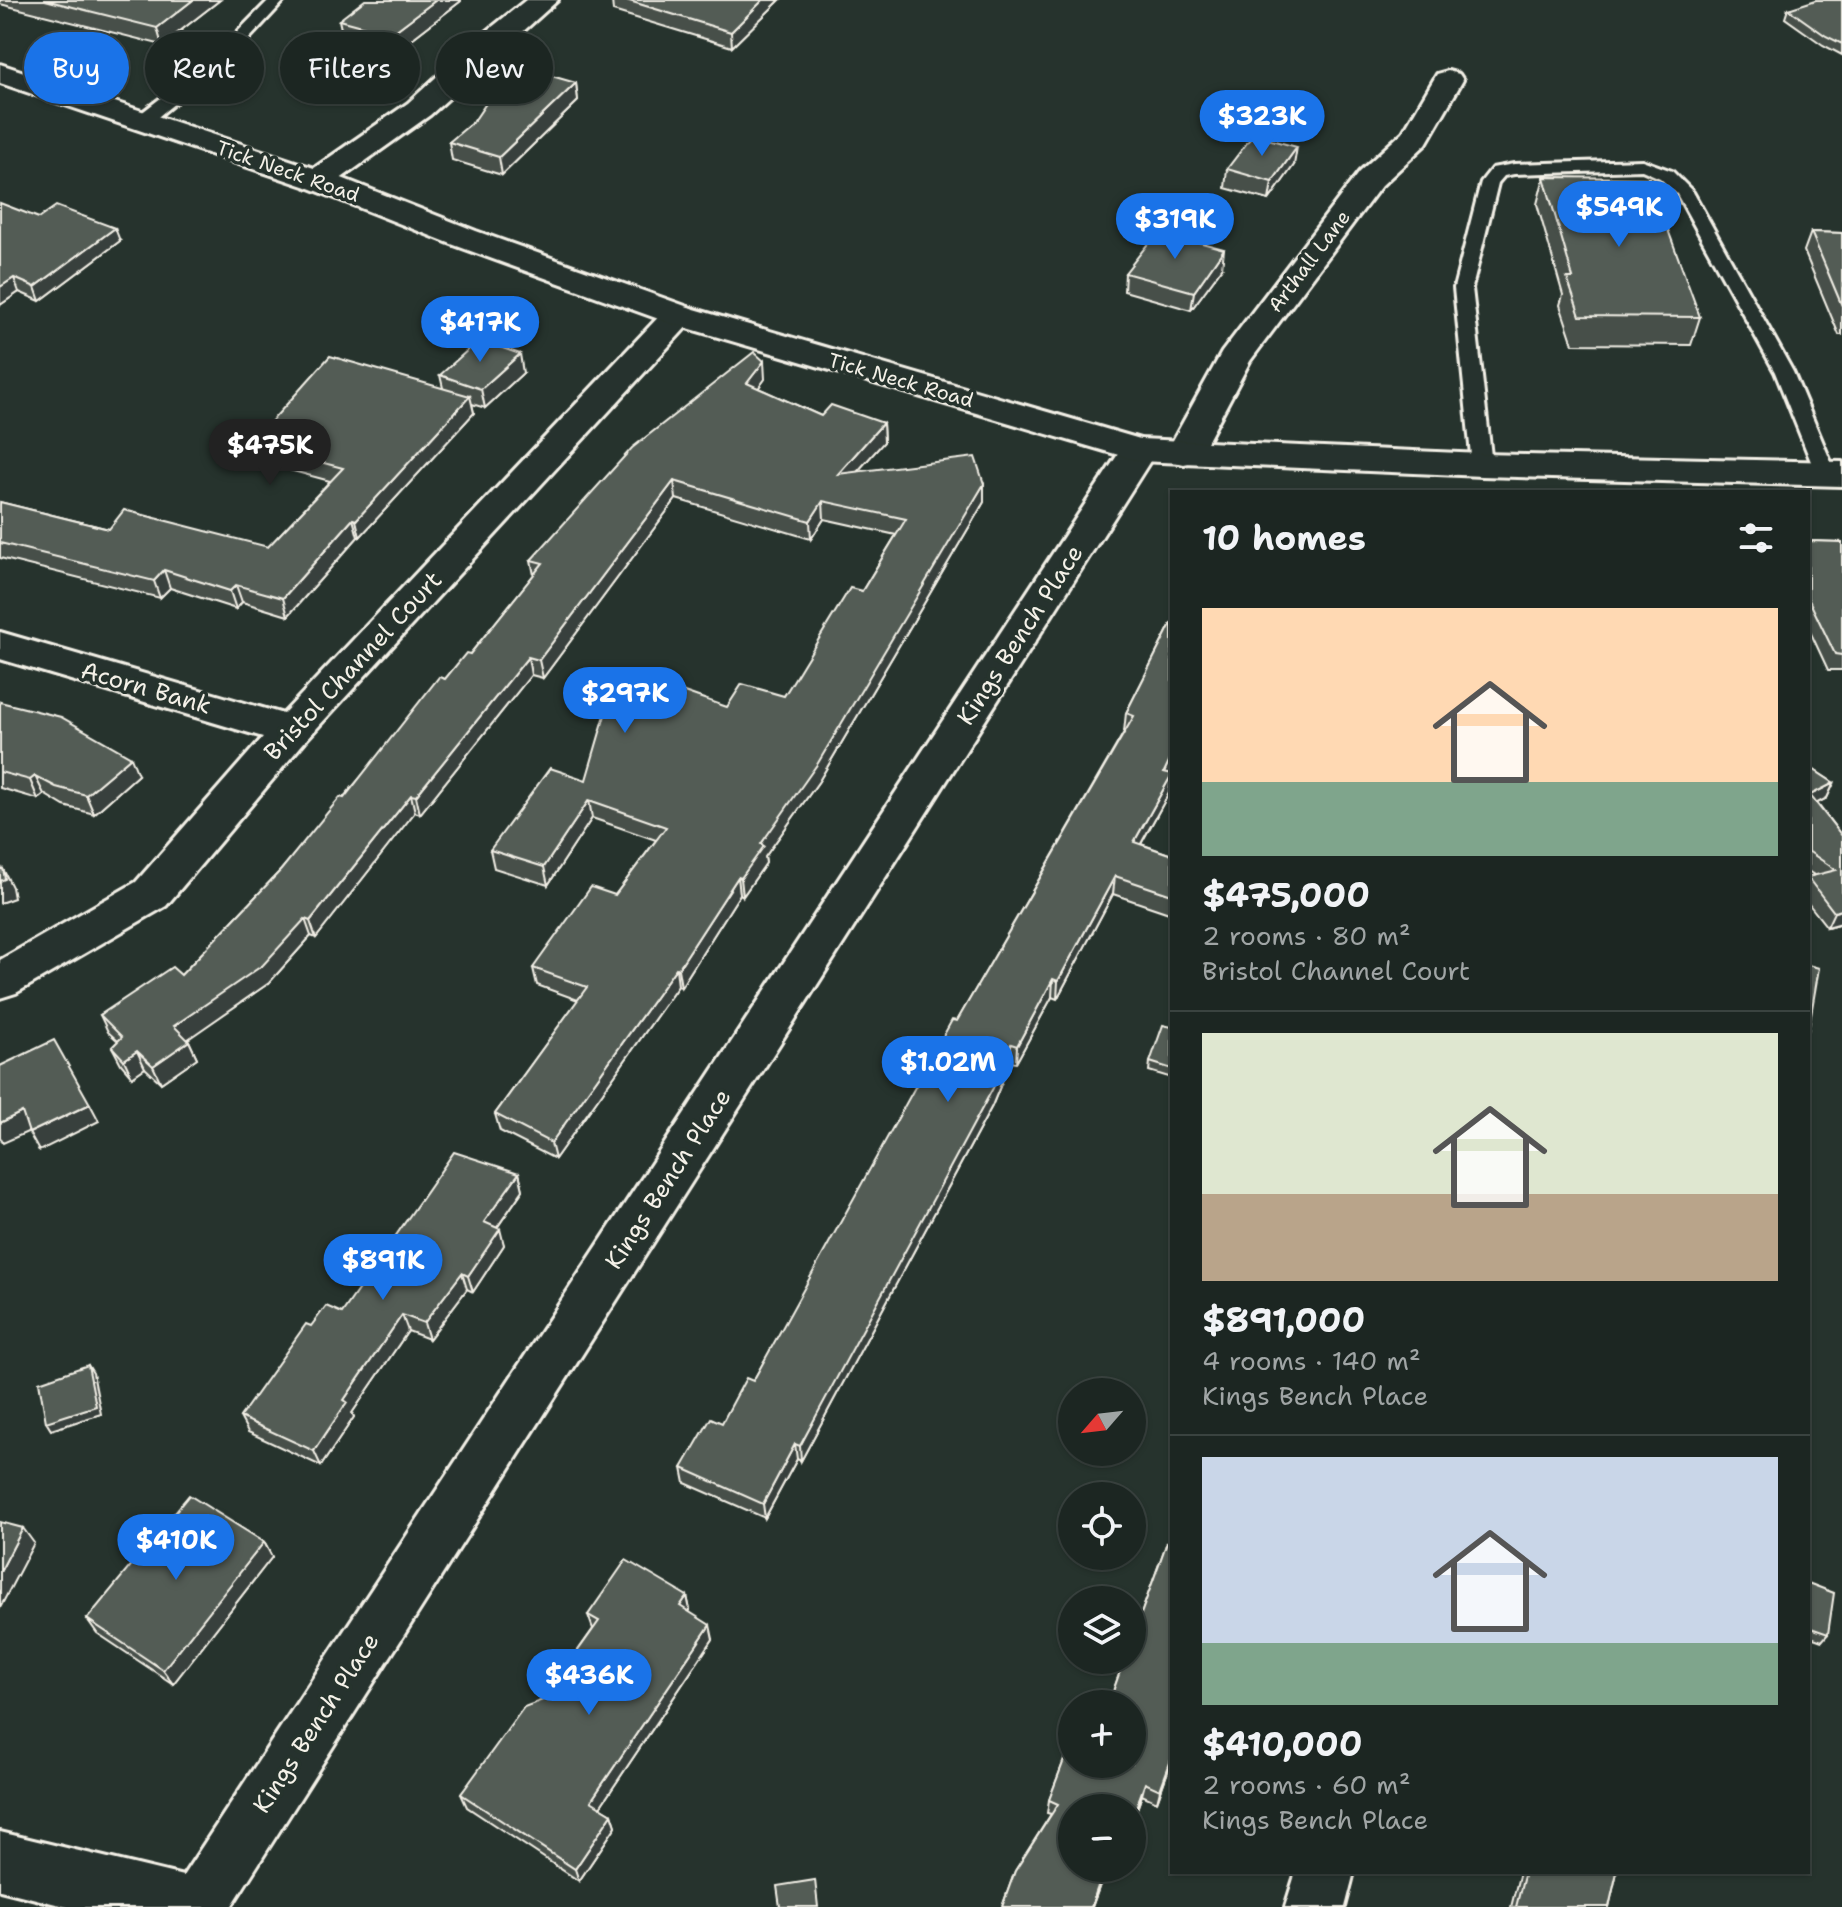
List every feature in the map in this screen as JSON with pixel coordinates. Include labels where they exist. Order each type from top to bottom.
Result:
[{"type":"street","points":[[318,180],[419,109],[491,42],[544,0]]},
{"type":"street","name":"Tick Neck Road","points":[[0,73],[318,180],[465,238],[679,315],[1162,452],[1482,465],[1834,474]]},
{"type":"street","name":"Arthall Lane","points":[[1162,452],[1370,179],[1415,137],[1448,80]]},
{"type":"street","name":"Bristol Channel Court","points":[[0,981],[151,894],[291,731],[679,315]]},
{"type":"street","name":"Kings Bench Place","points":[[197,1907],[1162,452]]},
{"type":"street","name":"Acorn Bank","points":[[0,645],[291,731]]},
{"type":"street","points":[[0,1861],[190,1907]]},
{"type":"street","points":[[1315,1907],[1324,1874]]},
{"type":"lane","points":[[142,121],[196,81],[253,29],[277,0]]},
{"type":"lane","points":[[1482,465],[1463,288],[1490,182],[1498,172],[1514,169],[1642,165],[1669,174],[1684,192],[1784,372],[1834,474]]},
{"type":"building","points":[[45,0],[193,0],[157,28]]},
{"type":"building","points":[[365,0],[436,0],[394,32],[339,20]]},
{"type":"building","points":[[626,0],[763,0],[731,32]]},
{"type":"building","points":[[1816,0],[1842,0],[1842,44],[1788,9]]},
{"type":"building","points":[[553,76],[576,83],[499,157],[449,142],[474,121],[486,104],[553,104]]},
{"type":"building","points":[[1253,135],[1297,147],[1272,182],[1227,169]]},
{"type":"building","points":[[1544,177],[1649,178],[1700,317],[1580,316],[1567,278],[1573,278]]},
{"type":"building","points":[[0,203],[39,218],[56,206],[115,228],[35,287],[14,278],[0,287]]},
{"type":"building","points":[[1158,231],[1224,249],[1194,292],[1125,273]]},
{"type":"building","points":[[1811,232],[1842,233],[1842,306]]},
{"type":"building","points":[[479,340],[520,354],[481,389],[440,375]]},
{"type":"building","points":[[754,352],[764,361],[747,383],[821,416],[831,405],[883,423],[838,474],[975,457],[984,484],[818,763],[761,844],[764,846],[741,878],[738,877],[678,969],[551,1143],[495,1114],[587,987],[533,968],[591,887],[615,895],[666,827],[589,800],[544,867],[490,850],[550,768],[586,780],[610,698],[627,672],[727,707],[742,684],[784,696],[850,588],[862,591],[906,519],[823,501],[810,521],[674,481],[539,660],[528,657],[310,921],[305,919],[263,965],[174,1026],[189,1041],[153,1066],[137,1051],[124,1060],[112,1047],[122,1037],[100,1015],[172,967],[181,975],[281,870],[340,797],[344,798],[439,677],[445,679],[466,653],[470,654],[543,563],[531,560],[632,448]]},
{"type":"building","points":[[330,356],[470,396],[283,598],[236,585],[230,591],[164,570],[154,581],[0,543],[0,502],[109,529],[124,510],[268,547],[343,468],[251,444]]},
{"type":"building","points":[[1810,541],[1842,542],[1842,655],[1835,654],[1810,602]]},
{"type":"building","points":[[1170,626],[1170,759],[1164,772],[1170,774],[1170,778],[1134,842],[1170,854],[1170,894],[1115,876],[1058,981],[1053,979],[1017,1046],[1011,1044],[993,1088],[800,1446],[795,1444],[763,1504],[682,1468],[711,1418],[722,1423],[746,1378],[753,1381],[952,1020],[957,1021],[1134,716],[1126,713]]},
{"type":"building","points":[[0,702],[61,717],[131,757],[86,795],[56,787],[35,776],[30,780],[0,772]]},
{"type":"building","points":[[1810,767],[1834,783],[1810,795]]},
{"type":"building","points":[[1810,795],[1842,836],[1842,910],[1834,912],[1810,876],[1836,870],[1810,852]]},
{"type":"building","points":[[0,869],[3,869],[5,879],[0,881]]},
{"type":"building","points":[[1810,966],[1819,968],[1810,1020]]},
{"type":"building","points":[[1163,1025],[1170,1027],[1170,1068],[1150,1062]]},
{"type":"building","points":[[54,1040],[90,1104],[29,1133],[22,1112],[0,1123],[0,1066]]},
{"type":"building","points":[[454,1152],[519,1173],[484,1222],[500,1229],[468,1276],[462,1273],[424,1323],[402,1315],[344,1400],[347,1402],[314,1451],[240,1417],[306,1324],[311,1326],[326,1306],[342,1313]]},
{"type":"building","points":[[88,1365],[96,1406],[46,1422],[39,1382]]},
{"type":"building","points":[[189,1495],[264,1542],[163,1670],[87,1619]]},
{"type":"building","points":[[0,1522],[23,1528],[0,1572]]},
{"type":"building","points":[[1167,1542],[1170,1543],[1170,1762],[1160,1790],[1145,1783],[1141,1794],[1058,1794],[1058,1804],[1049,1800],[1058,1776],[1146,1778],[1146,1690],[1114,1690],[1119,1674],[1146,1674],[1146,1600]]},
{"type":"building","points":[[626,1560],[687,1596],[680,1606],[710,1625],[591,1801],[612,1814],[575,1869],[461,1794],[524,1707],[543,1700],[599,1621],[588,1615]]},
{"type":"building","points":[[1810,1584],[1834,1593],[1828,1634],[1810,1628]]},
{"type":"building","points":[[1058,1804],[1058,1882],[1099,1882],[1091,1907],[1002,1907],[1015,1871]]},
{"type":"building","points":[[1524,1874],[1617,1874],[1609,1907],[1516,1907]]},
{"type":"building","points":[[815,1880],[818,1907],[780,1907],[777,1886]]}]
